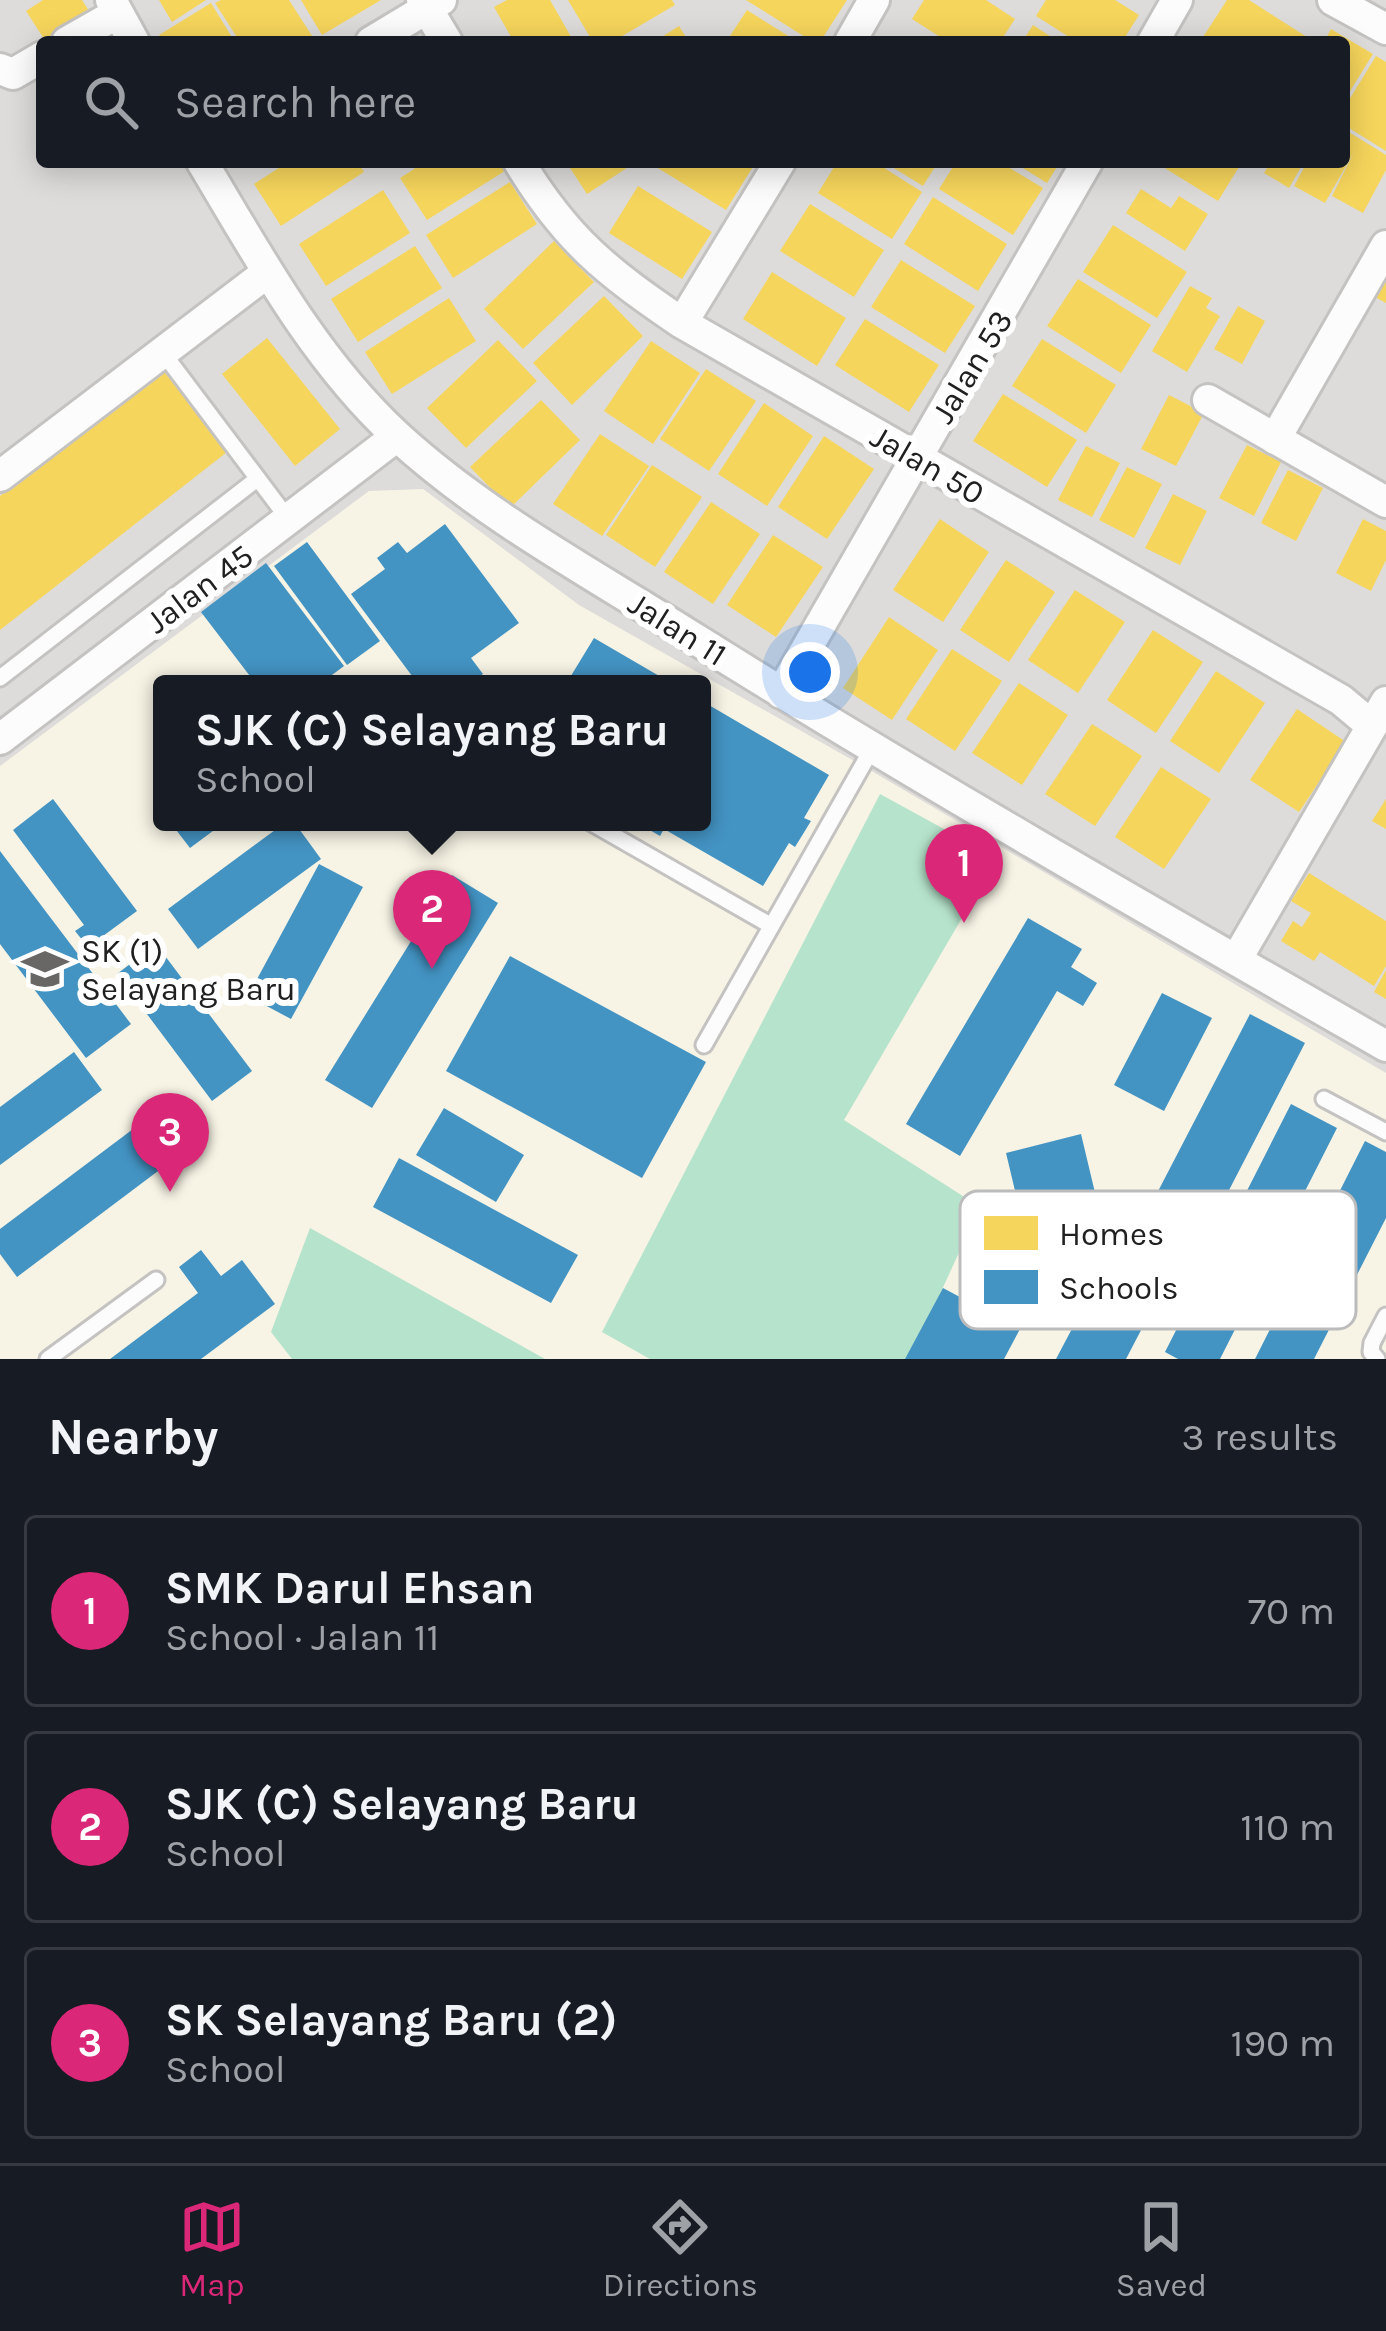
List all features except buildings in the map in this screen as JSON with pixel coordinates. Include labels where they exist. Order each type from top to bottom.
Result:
[{"type":"street","points":[[853,36],[874,0]]},
{"type":"street","points":[[1156,36],[1177,0]]},
{"type":"street","points":[[1333,0],[1386,29]]},
{"type":"street","points":[[380,36],[430,3],[444,36]]},
{"type":"street","points":[[75,36],[114,6],[131,36]]},
{"type":"street","points":[[0,69],[13,74],[36,61]]},
{"type":"street","name":"Jalan 11","points":[[206,168],[338,375],[398,436],[504,520],[781,693],[1386,1046]]},
{"type":"street","name":"Jalan 50","points":[[523,168],[543,202],[584,251],[682,322],[1341,700],[1379,714]]},
{"type":"street","points":[[682,322],[776,168]]},
{"type":"street","name":"Jalan 53","points":[[781,693],[1084,168]]},
{"type":"street","points":[[1276,439],[1386,246]]},
{"type":"street","points":[[0,476],[268,272]]},
{"type":"street","points":[[1208,400],[1386,502]]},
{"type":"street","name":"Jalan 45","points":[[0,739],[398,436]]},
{"type":"street","points":[[1236,960],[1379,714]]},
{"type":"lane","points":[[161,350],[289,520]]},
{"type":"lane","points":[[0,678],[257,479]]},
{"type":"lane","points":[[704,1045],[873,747]]},
{"type":"lane","points":[[606,831],[770,926]]},
{"type":"lane","points":[[1324,1099],[1386,1132]]},
{"type":"lane","points":[[47,1359],[156,1280]]},
{"type":"lane","points":[[1377,1359],[1371,1352],[1372,1343],[1386,1316]]},
{"type":"shaded area","points":[[0,0],[1386,0],[1386,1359],[0,1359]]},
{"type":"shaded area","points":[[423,489],[579,605],[702,675],[153,675],[153,831],[711,831],[711,680],[1386,1073],[1386,1359],[0,1359],[0,766],[369,491]]},
{"type":"green space","points":[[880,794],[997,858],[844,1120],[960,1194],[960,1250],[910,1359],[650,1359],[602,1332]]},
{"type":"green space","points":[[310,1228],[545,1359],[292,1359],[271,1332]]},
{"type":"place","name":"SMK Darul Ehsan","points":[[964,923]]},
{"type":"place","name":"SK (1) Selayang Baru","points":[[45,969]]},
{"type":"place","name":"SJK (C) Selayang Baru","points":[[432,969]]},
{"type":"place","name":"SK Selayang Baru (2)","points":[[170,1192]]}]
